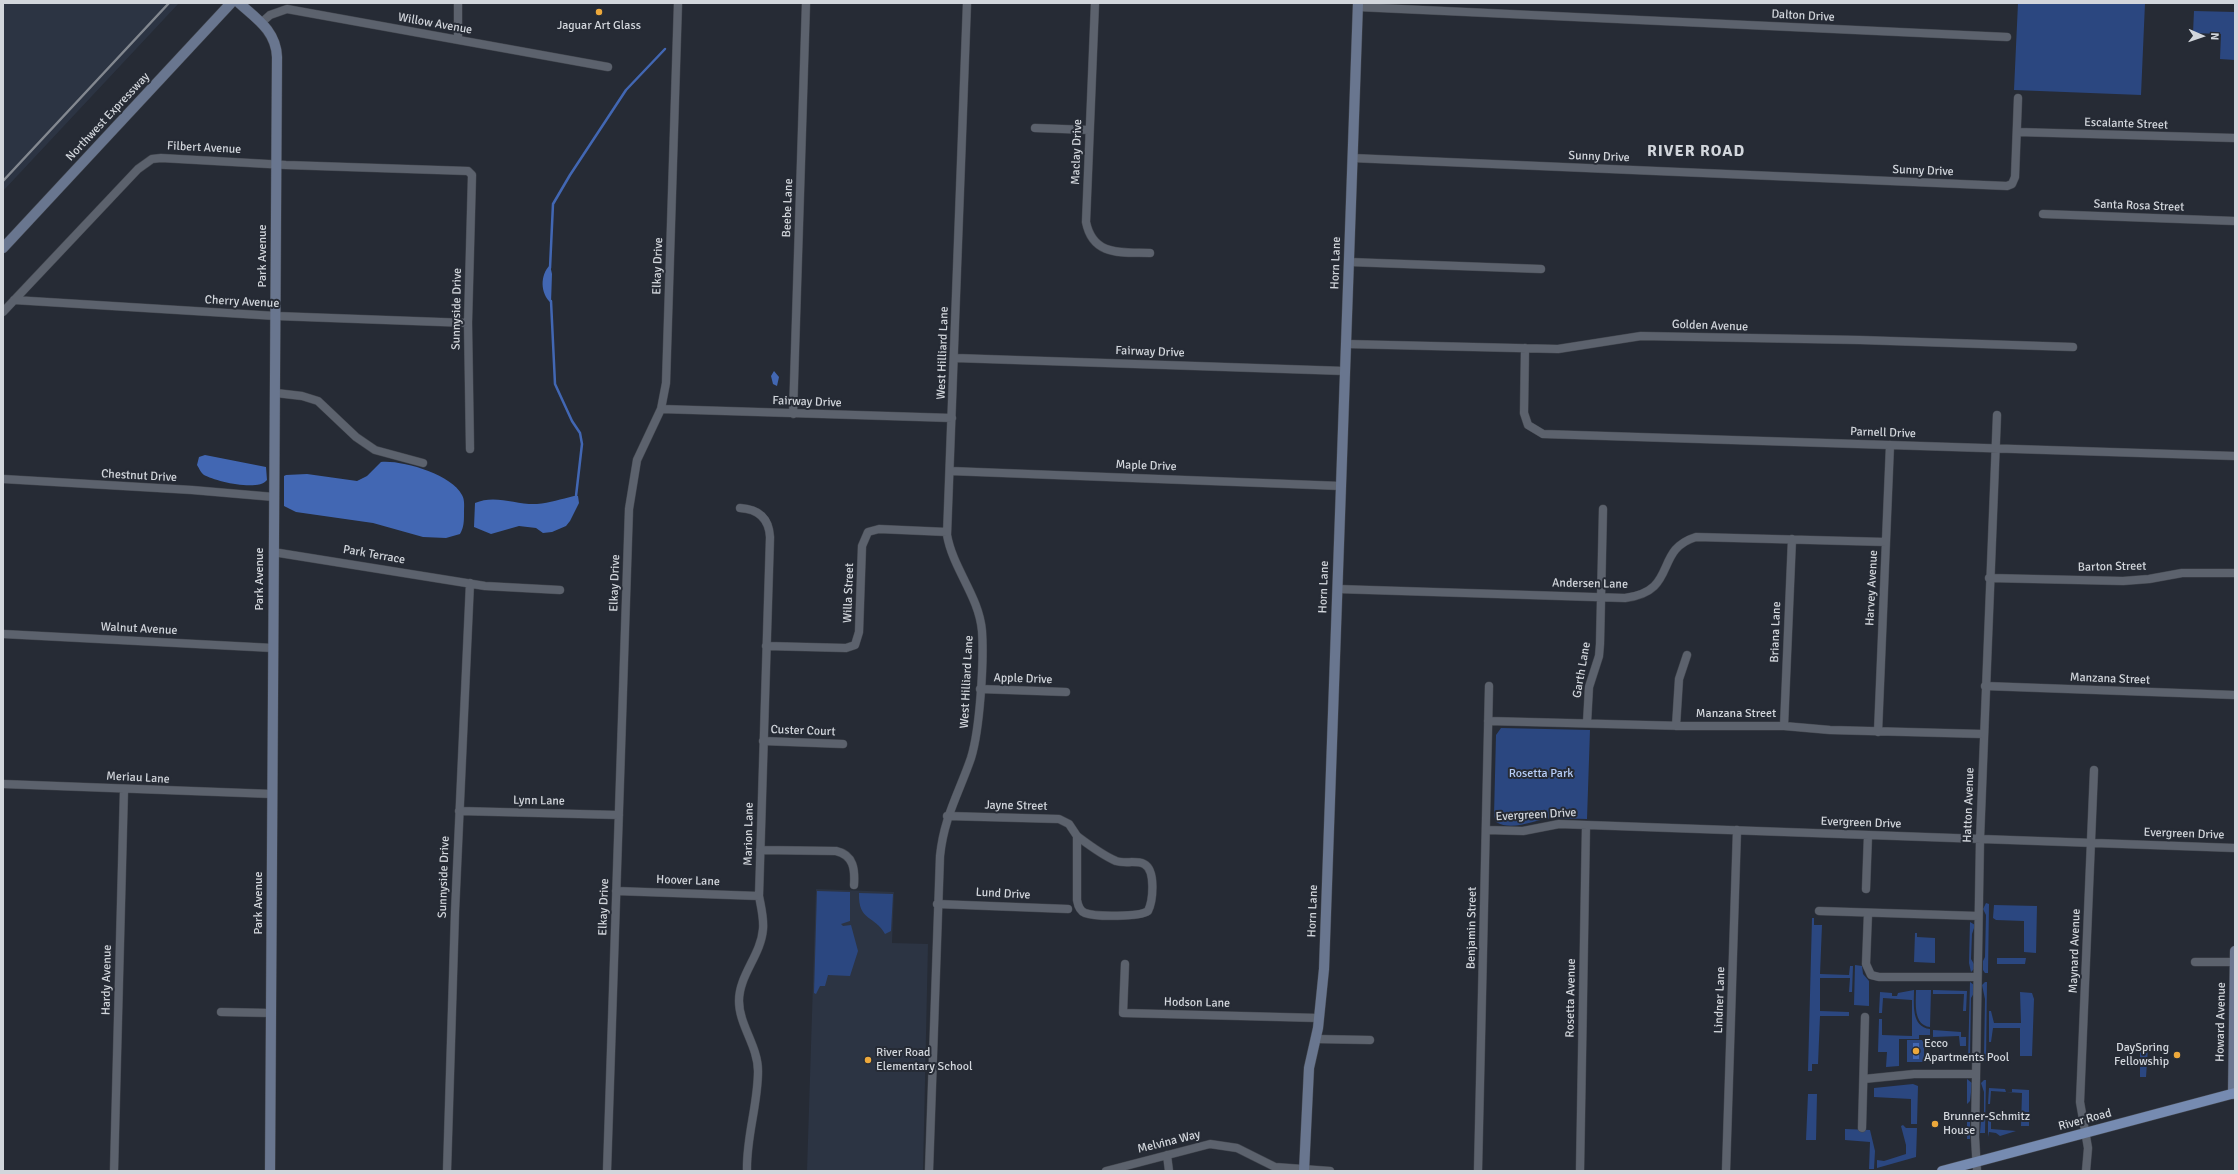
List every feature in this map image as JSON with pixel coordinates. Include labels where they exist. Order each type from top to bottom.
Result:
[{"type":"main road","name":"River Road","points":[[1942,1171],[1977,1166],[2086,1133],[2234,1093]]},
{"type":"street","name":"Northwest Expressway","points":[[3,248],[231,3]]},
{"type":"street","name":"Park Avenue","points":[[239,3],[271,33],[277,47],[270,1171]]},
{"type":"street","points":[[458,3],[458,40]]},
{"type":"street","name":"Elkay Drive","points":[[607,1171],[631,494],[637,460],[661,409],[666,383],[678,3]]},
{"type":"street","name":"Beebe Lane","points":[[793,414],[806,3]]},
{"type":"street","name":"West Hilliard Lane","points":[[929,1171],[941,845],[947,816],[971,756],[980,689],[982,641],[980,621],[973,598],[952,554],[947,532],[955,358],[967,3]]},
{"type":"street","name":"Maclay Drive","points":[[1094,3],[1086,222],[1090,236],[1100,247],[1108,251],[1150,253]]},
{"type":"street","name":"Dalton Drive","points":[[1358,5],[2007,37]]},
{"type":"street","name":"Horn Lane","points":[[1304,1171],[1309,1068],[1319,1018],[1324,970],[1358,5]]},
{"type":"street","name":"Willow Avenue","points":[[262,24],[270,15],[287,9],[608,67]]},
{"type":"street","points":[[2017,132],[2018,98]]},
{"type":"street","points":[[1035,128],[1089,130]]},
{"type":"street","name":"Sunny Drive","points":[[1352,158],[2007,186],[2012,184],[2015,177],[2017,132]]},
{"type":"street","name":"Escalante Street","points":[[2017,132],[2220,139],[2235,138]]},
{"type":"street","name":"Filbert Avenue","points":[[3,312],[138,169],[146,163],[161,158],[468,172]]},
{"type":"street","name":"Sunnyside Drive","points":[[468,172],[472,175],[468,323],[470,449]]},
{"type":"street","name":"Santa Rosa Street","points":[[2043,214],[2235,221]]},
{"type":"street","points":[[1349,262],[1541,269]]},
{"type":"street","name":"Cherry Avenue","points":[[14,300],[276,316],[468,323]]},
{"type":"street","name":"Golden Avenue","points":[[1346,344],[1571,348],[1641,336],[1734,339],[1860,340],[2073,347]]},
{"type":"street","name":"Parnell Drive","points":[[1525,348],[1523,408],[1525,419],[1532,429],[1543,434],[2235,456]]},
{"type":"street","name":"Fairway Drive","points":[[955,358],[1345,371]]},
{"type":"street","points":[[276,393],[302,396],[318,401],[356,437],[375,450],[423,463]]},
{"type":"street","name":"Fairway Drive","points":[[661,409],[952,418]]},
{"type":"street","name":"Hatton Avenue","points":[[1977,1166],[1976,1074],[1980,839],[1983,734],[1997,415]]},
{"type":"street","name":"Harvey Avenue","points":[[1878,732],[1890,445]]},
{"type":"street","name":"Maple Drive","points":[[950,471],[1341,486]]},
{"type":"street","name":"Chestnut Drive","points":[[3,479],[192,490],[274,497]]},
{"type":"street","name":"Marion Lane","points":[[740,508],[754,510],[760,514],[764,518],[769,530],[759,896],[763,929],[742,981],[739,1000],[742,1018],[756,1055],[758,1071],[747,1145],[747,1171]]},
{"type":"street","name":"Garth Lane","points":[[1587,723],[1589,687],[1599,656],[1603,509]]},
{"type":"street","points":[[865,522],[869,531],[879,529],[947,532]]},
{"type":"street","name":"Willa Street","points":[[766,646],[857,648],[859,632],[862,546],[865,536],[869,531]]},
{"type":"street","name":"Andersen Lane","points":[[1337,588],[1625,598],[1645,594],[1658,583],[1670,556],[1687,540],[1696,537],[1886,542]]},
{"type":"street","name":"Briana Lane","points":[[1784,726],[1792,539]]},
{"type":"street","name":"Park Terrace","points":[[274,552],[470,583],[560,590]]},
{"type":"street","name":"Barton Street","points":[[1990,578],[2123,581],[2149,580],[2182,573],[2235,573]]},
{"type":"street","name":"Sunnyside Drive","points":[[447,1171],[459,811],[470,583]]},
{"type":"street","name":"Walnut Avenue","points":[[3,634],[273,648]]},
{"type":"street","points":[[1676,726],[1679,679],[1686,655]]},
{"type":"street","name":"Benjamin Street","points":[[1478,1171],[1489,686]]},
{"type":"street","name":"Manzana Street","points":[[1985,686],[2235,696]]},
{"type":"street","name":"Apple Drive","points":[[980,689],[1066,692]]},
{"type":"street","name":"Manzana Street","points":[[1488,721],[1676,726],[1784,726],[1878,732],[1983,734]]},
{"type":"street","name":"Custer Court","points":[[763,741],[843,744]]},
{"type":"street","name":"Maynard Avenue","points":[[2086,1171],[2088,1156],[2086,1133],[2080,1102],[2094,770]]},
{"type":"street","name":"Meriau Lane","points":[[3,784],[272,794]]},
{"type":"street","name":"Hardy Avenue","points":[[114,1171],[124,789]]},
{"type":"street","name":"Lynn Lane","points":[[459,811],[619,815]]},
{"type":"street","name":"Jayne Street","points":[[947,816],[1059,819],[1069,824],[1077,836],[1117,861],[1143,863],[1148,866],[1151,876],[1151,901],[1148,910],[1139,915],[1092,914],[1084,913],[1080,910],[1077,900],[1077,836]]},
{"type":"street","name":"Evergreen Drive","points":[[1486,830],[1523,831],[1551,824],[2235,848]]},
{"type":"street","name":"Rosetta Avenue","points":[[1580,1171],[1586,825]]},
{"type":"street","name":"Lindner Lane","points":[[1726,1171],[1737,830]]},
{"type":"street","points":[[1866,889],[1868,835]]},
{"type":"street","points":[[760,850],[836,851],[843,854],[851,861],[854,868],[854,885]]},
{"type":"street","name":"Hoover Lane","points":[[616,891],[759,896]]},
{"type":"street","name":"Lund Drive","points":[[938,904],[1068,909]]},
{"type":"street","points":[[1819,911],[1978,916]]},
{"type":"street","points":[[1868,913],[1866,964],[1871,975],[1879,978],[1977,977]]},
{"type":"street","name":"Howard Avenue","points":[[2234,1093],[2235,950]]},
{"type":"street","points":[[2195,962],[2234,962]]},
{"type":"street","name":"Hodson Lane","points":[[1124,964],[1123,1013],[1319,1018]]},
{"type":"street","points":[[221,1012],[271,1013]]},
{"type":"street","points":[[1862,1128],[1865,1017]]},
{"type":"street","points":[[1315,1039],[1370,1040]]},
{"type":"street","points":[[1864,1079],[1914,1074],[1976,1074]]},
{"type":"street","name":"Melvina Way","points":[[1106,1171],[1202,1146],[1219,1145],[1236,1148],[1275,1167],[1304,1171],[1330,1171]]},
{"type":"street","points":[[1167,1155],[1169,1171]]},
{"type":"shaded area","points":[[3,3],[179,3],[3,191]]},
{"type":"shaded area","points":[[550,265],[552,274],[551,303],[547,299],[543,289],[544,274]]},
{"type":"shaded area","points":[[774,371],[779,377],[777,386],[773,384],[771,376]]},
{"type":"shaded area","points":[[205,455],[266,467],[267,480],[255,485],[246,485],[226,482],[204,475],[197,465],[199,457]]},
{"type":"shaded area","points":[[381,462],[401,463],[425,470],[448,481],[456,487],[462,495],[464,501],[464,524],[460,534],[446,538],[423,537],[373,523],[296,512],[284,506],[284,476],[286,475],[307,474],[357,481],[367,476]]},
{"type":"shaded area","points":[[578,496],[579,503],[570,521],[566,526],[552,532],[543,533],[536,528],[519,526],[491,534],[474,527],[475,503],[483,500],[537,504]]},
{"type":"shaded area","name":"River Road Elementary School","points":[[816,889],[894,892],[892,943],[928,944],[923,1171],[807,1171]]},
{"type":"shaded area","name":"Ecco Apartments Pool","points":[[1913,1043],[1919,1043],[1919,1059],[1913,1059]]},
{"type":"green space","points":[[2018,3],[2145,3],[2141,95],[2014,90]]},
{"type":"green space","points":[[2194,11],[2235,12],[2235,60],[2220,59],[2221,34],[2193,33]]},
{"type":"green space","name":"Rosetta Park","points":[[1501,728],[1590,730],[1587,819],[1552,818],[1510,826],[1496,822],[1494,816],[1496,735]]},
{"type":"green space","points":[[817,891],[850,892],[850,921],[841,924],[843,926],[851,925],[858,951],[850,976],[828,975],[825,986],[820,986],[816,994],[814,993]]},
{"type":"green space","points":[[859,893],[893,894],[891,931],[885,934],[877,924],[864,914],[859,902]]},
{"type":"green space","points":[[1986,903],[1989,904],[1988,973],[1985,973],[1983,970],[1983,961],[1985,957],[1986,915],[1983,909]]},
{"type":"green space","points":[[1994,905],[2037,906],[2036,953],[2024,952],[2024,921],[1996,920],[1993,918]]},
{"type":"green space","points":[[1812,918],[1814,918],[1814,925],[1822,925],[1820,974],[1849,975],[1850,966],[1853,966],[1852,992],[1849,992],[1850,978],[1820,978],[1820,1011],[1849,1012],[1849,1016],[1820,1016],[1818,1064],[1812,1064],[1812,1071],[1808,1071]]},
{"type":"green space","points":[[1970,922],[1975,925],[1972,934],[1971,959],[1974,964],[1974,969],[1971,972],[1969,963]]},
{"type":"green space","points":[[1915,933],[1917,933],[1917,937],[1935,938],[1935,963],[1914,962]]},
{"type":"green space","points":[[1997,958],[2026,958],[2025,964],[1997,964]]},
{"type":"green space","points":[[1855,965],[1862,966],[1863,974],[1869,981],[1869,1006],[1854,1005]]},
{"type":"green space","points":[[1970,982],[1974,985],[1974,993],[1971,998],[1970,1057],[1973,1061],[1968,1061]]},
{"type":"green space","points":[[1987,982],[1986,1061],[1982,1061],[1984,1057],[1985,999],[1982,985]]},
{"type":"green space","points":[[1914,990],[1915,1014],[1919,1024],[1930,1029],[1930,1035],[1919,1035],[1919,1039],[1899,1039],[1899,1066],[1886,1067],[1887,1052],[1878,1052],[1879,1019],[1882,1019],[1882,1035],[1912,1036],[1912,1000],[1883,998],[1882,1013],[1879,1013],[1880,992],[1892,993],[1892,996],[1897,996],[1898,993]]},
{"type":"green space","points":[[1916,990],[1931,990],[1930,1027],[1921,1022],[1918,1018],[1916,1007]]},
{"type":"green space","points":[[1933,990],[1967,991],[1966,1011],[1963,1011],[1964,994],[1933,994]]},
{"type":"green space","points":[[2020,992],[2032,993],[2034,999],[2032,1056],[2020,1056],[2020,1028],[1993,1028],[1991,1042],[1989,1042],[1989,1011],[1991,1011],[1994,1023],[2021,1023]]},
{"type":"green space","points":[[1933,1030],[1961,1032],[1961,1037],[1966,1037],[1966,1046],[1960,1046],[1959,1036],[1933,1037]]},
{"type":"green space","points":[[1907,1040],[1922,1040],[1924,1044],[1924,1062],[1907,1062]]},
{"type":"green space","points":[[2140,1048],[2148,1048],[2146,1077],[2140,1077]]},
{"type":"green space","points":[[1967,1079],[1972,1083],[1970,1101],[1967,1104]]},
{"type":"green space","points":[[1986,1080],[1985,1133],[1980,1133],[1981,1121],[1984,1116],[1984,1092],[1981,1083]]},
{"type":"green space","points":[[1913,1084],[1918,1086],[1917,1124],[1911,1124],[1911,1099],[1874,1097],[1874,1088]]},
{"type":"green space","points":[[1989,1088],[2005,1089],[2006,1092],[1991,1091],[1990,1104],[1988,1104]]},
{"type":"green space","points":[[2012,1089],[2029,1090],[2029,1126],[2021,1126],[2022,1093],[2006,1092],[2012,1092]]},
{"type":"green space","points":[[1808,1094],[1817,1094],[1816,1140],[1806,1140]]},
{"type":"green space","points":[[1967,1112],[1970,1115],[1970,1139],[1967,1139]]},
{"type":"green space","points":[[1988,1115],[1991,1115],[1991,1129],[2016,1131],[2000,1136],[1996,1133],[1989,1132],[1988,1137]]},
{"type":"green space","points":[[1903,1125],[1906,1128],[1917,1128],[1916,1157],[1877,1168],[1877,1160],[1884,1161],[1906,1154],[1906,1145],[1901,1126]]},
{"type":"green space","points":[[1845,1129],[1870,1130],[1875,1151],[1874,1169],[1869,1169],[1870,1142],[1845,1140]]},
{"type":"waterway","points":[[550,268],[553,204],[570,175],[626,90],[665,49]]},
{"type":"waterway","points":[[551,301],[555,384],[572,421],[580,433],[582,444],[576,496]]},
{"type":"railway","points":[[3,181],[169,3]]},
{"type":"place","name":"Jaguar Art Glass","points":[[599,12]]},
{"type":"place","name":"Ecco Apartments Pool","points":[[1916,1051]]},
{"type":"place","name":"DaySpring Fellowship","points":[[2177,1055]]},
{"type":"place","name":"River Road Elementary School","points":[[868,1060]]},
{"type":"place","name":"Brunner-Schmitz House","points":[[1935,1124]]},
{"type":"district","name":"RIVER ROAD","points":[[1696,152]]}]
